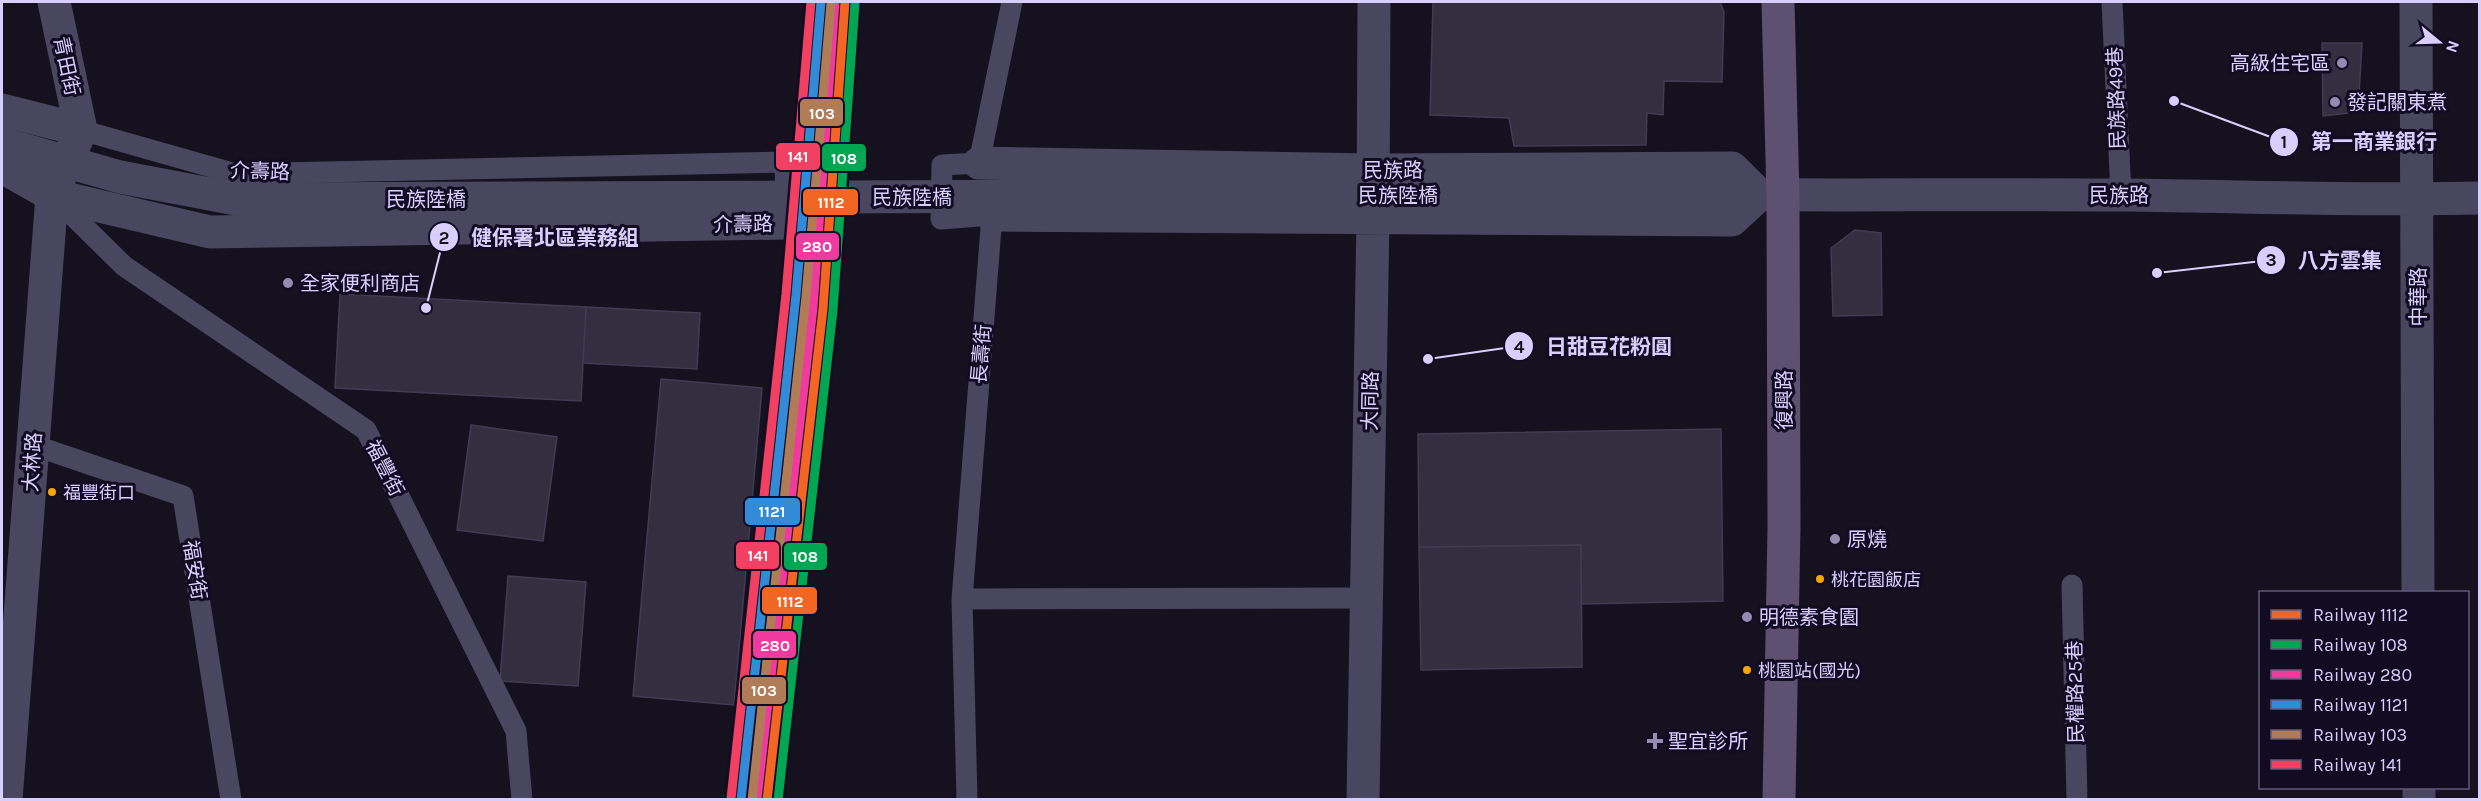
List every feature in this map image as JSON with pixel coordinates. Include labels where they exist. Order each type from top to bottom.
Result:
[{"type":"main road","name":"復興路","points":[[1778,2],[1771,196],[1784,527],[1779,800]]},
{"type":"street","name":"青田街","points":[[54,2],[81,130]]},
{"type":"street","name":"大同路","points":[[1363,800],[1373,218],[1374,2]]},
{"type":"street","name":"中華路","points":[[2416,2],[2418,591]]},
{"type":"street","name":"介壽路","points":[[2,110],[81,130]]},
{"type":"street","name":"大林路","points":[[6,800],[52,195],[81,130]]},
{"type":"street","name":"民族陸橋","points":[[2,141],[8,145],[120,177],[236,199],[1650,194]]},
{"type":"street","name":"民族路","points":[[980,163],[1373,171],[1732,168],[1771,196]]},
{"type":"street","name":"介壽路","points":[[2,167],[52,195],[210,232],[786,223]]},
{"type":"street","name":"民族路","points":[[1650,194],[2480,198]]},
{"type":"street","points":[[2,196],[52,195]]},
{"type":"street","points":[[992,215],[1732,220],[1771,196]]},
{"type":"lane","points":[[992,215],[941,219],[942,165],[980,163],[1012,2]]},
{"type":"lane","name":"民族路49巷","points":[[2112,2],[2121,195]]},
{"type":"lane","name":"介壽路","points":[[81,130],[236,174],[785,162],[786,223]]},
{"type":"lane","points":[[343,230],[355,208],[364,171]]},
{"type":"lane","name":"福豐街","points":[[52,195],[124,266],[366,430],[516,731],[522,800]]},
{"type":"lane","name":"長壽街","points":[[967,800],[962,599],[992,215]]},
{"type":"lane","name":"福安街","points":[[33,445],[183,496],[231,800]]},
{"type":"lane","name":"民權路25巷","points":[[2072,585],[2077,800]]},
{"type":"lane","points":[[962,599],[1366,598]]},
{"type":"building","points":[[1433,2],[1720,2],[1724,12],[1722,82],[1664,81],[1663,115],[1647,113],[1646,145],[1514,146],[1509,118],[1430,115]]},
{"type":"building","name":"高級住宅區","points":[[2322,43],[2362,43],[2358,112],[2323,116]]},
{"type":"building","points":[[1855,230],[1881,233],[1882,315],[1833,316],[1831,248]]},
{"type":"building","points":[[340,294],[586,307],[581,401],[335,388]]},
{"type":"building","points":[[586,307],[700,313],[697,369],[583,363]]},
{"type":"building","points":[[661,379],[762,388],[734,705],[633,696]]},
{"type":"building","points":[[471,425],[557,437],[543,541],[457,530]]},
{"type":"building","points":[[1721,429],[1723,601],[1581,604],[1581,545],[1419,547],[1418,434]]},
{"type":"building","points":[[1581,545],[1582,667],[1421,670],[1419,547]]},
{"type":"building","points":[[508,576],[586,582],[578,686],[500,681]]},
{"type":"rail line","name":"141","points":[[731,799],[786,294],[811,2]]},
{"type":"rail line","name":"1121","points":[[741,800],[796,295],[821,2]]},
{"type":"rail line","name":"280","points":[[757,799],[813,308],[835,2]]},
{"type":"rail line","name":"1112","points":[[767,800],[823,309],[845,2]]},
{"type":"rail line","name":"103","points":[[752,800],[806,296],[831,3]]},
{"type":"rail line","name":"108","points":[[778,800],[833,310],[855,3]]},
{"type":"place","name":"高級住宅區","points":[[2342,63]]},
{"type":"place","name":"第一商業銀行","points":[[2174,101]]},
{"type":"place","name":"發記關東煮","points":[[2335,102]]},
{"type":"place","name":"八方雲集","points":[[2157,273]]},
{"type":"place","name":"全家便利商店","points":[[288,283]]},
{"type":"place","name":"健保署北區業務組","points":[[426,308]]},
{"type":"place","name":"日甜豆花粉圓","points":[[1428,359]]},
{"type":"place","name":"福豐街口","points":[[52,492]]},
{"type":"place","name":"原燒","points":[[1835,539]]},
{"type":"place","name":"桃花園飯店","points":[[1820,579]]},
{"type":"place","name":"明德素食園","points":[[1747,617]]},
{"type":"place","name":"桃園站(國光)","points":[[1747,670]]},
{"type":"place","name":"聖宜診所","points":[[1655,741]]}]
